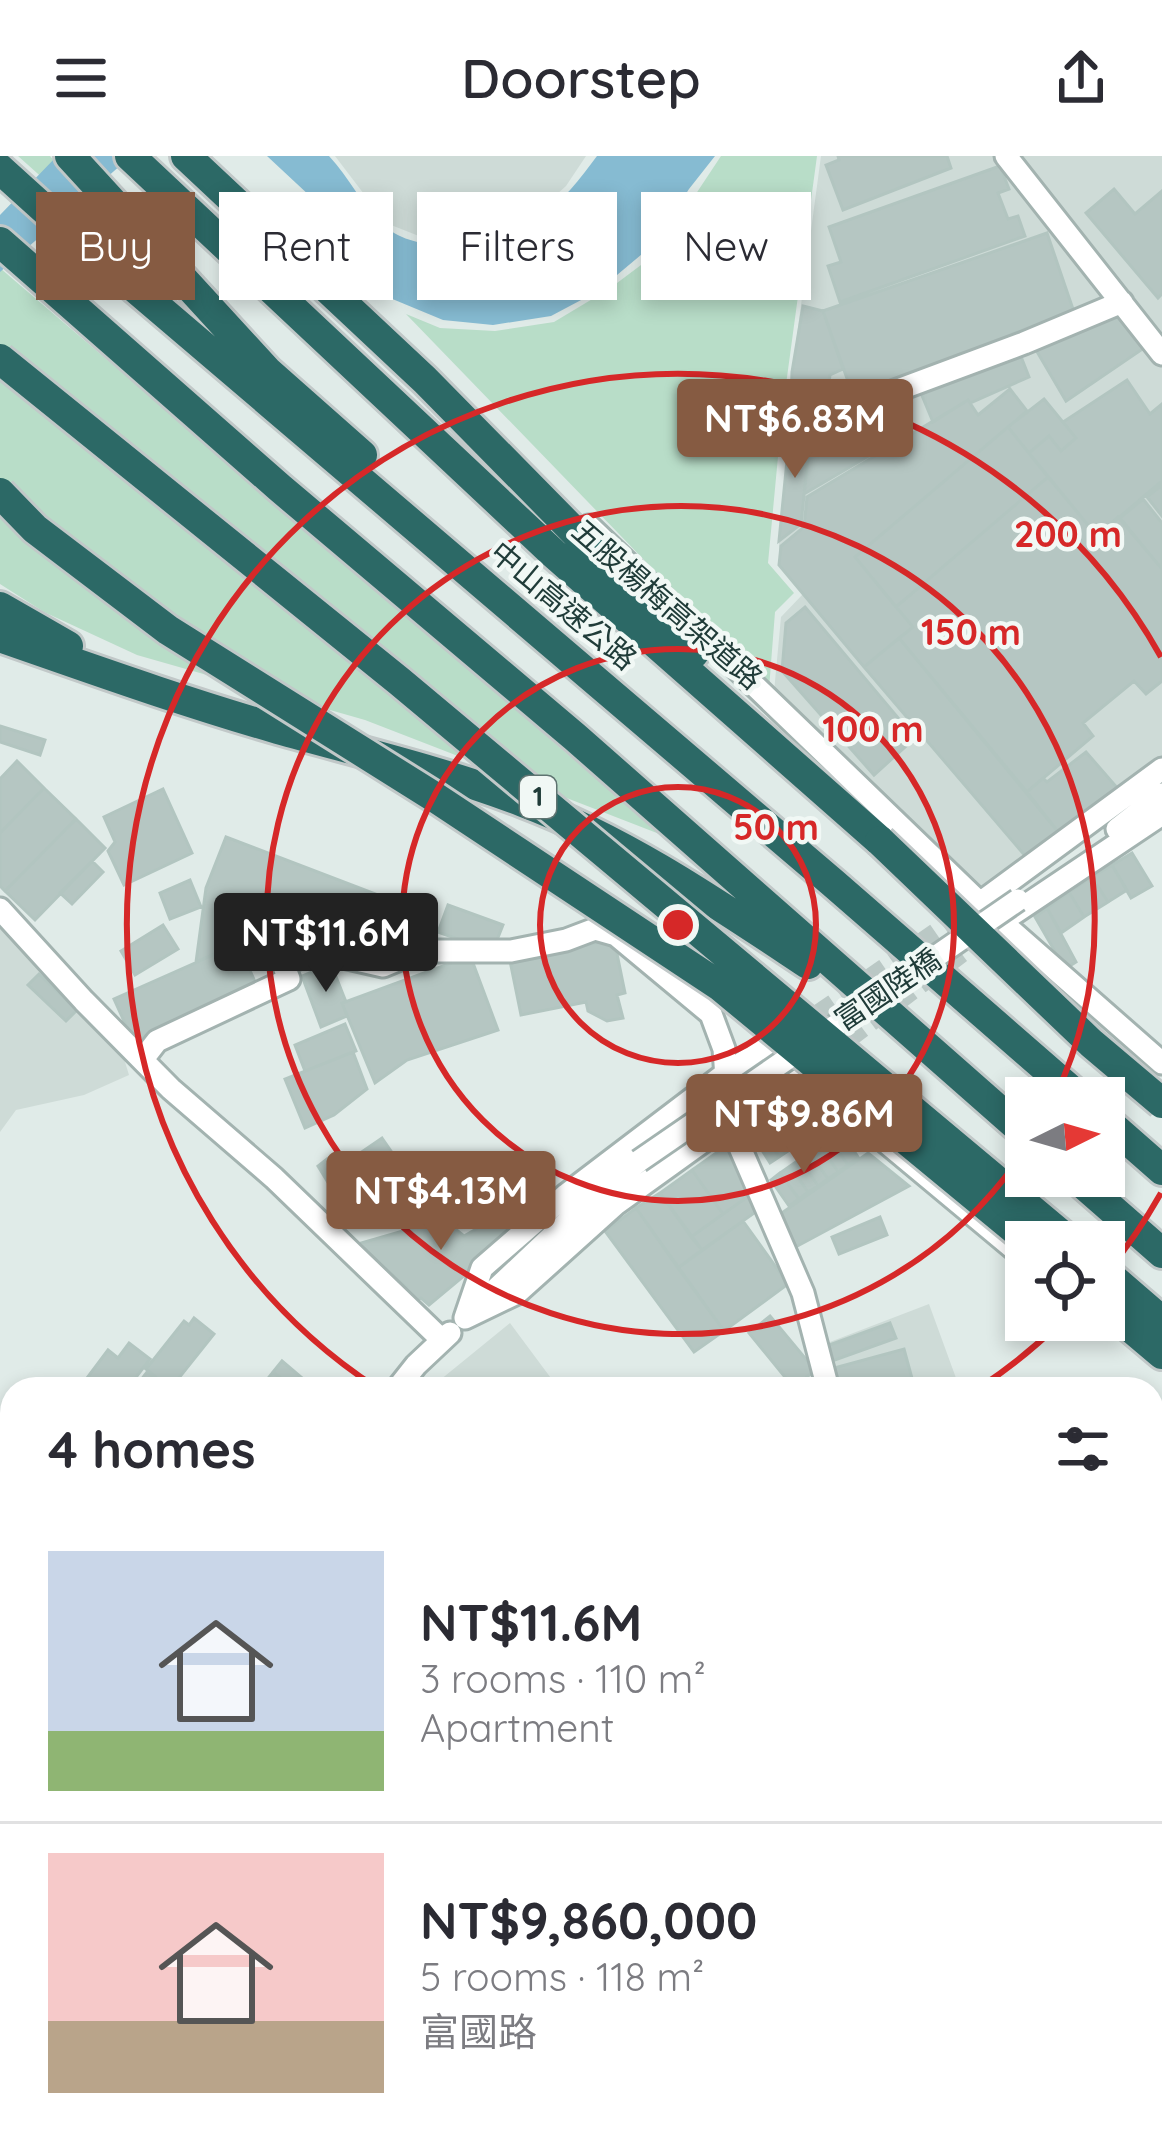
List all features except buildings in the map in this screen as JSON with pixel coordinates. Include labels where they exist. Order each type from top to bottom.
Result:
[{"type":"highway","points":[[70,156],[267,371],[833,883]]},
{"type":"highway","name":"五股楊梅高架道路","points":[[130,156],[553,553],[880,841],[1091,1042],[1162,1103]]},
{"type":"highway","points":[[186,156],[425,380],[880,841]]},
{"type":"highway","name":"中山高速公路","points":[[0,169],[1055,1077]]},
{"type":"highway","name":"1","points":[[0,242],[1005,1115]]},
{"type":"highway","name":"1","points":[[0,359],[399,680],[1045,1221]]},
{"type":"highway","points":[[0,493],[35,529],[168,631],[436,798],[720,986],[1005,1221]]},
{"type":"highway","points":[[0,607],[142,686]]},
{"type":"highway","points":[[0,637],[275,728],[438,772],[546,812],[689,884],[908,1030]]},
{"type":"highway","points":[[1125,1137],[1162,1170]]},
{"type":"highway","points":[[1098,1197],[1162,1253]]},
{"type":"highway","points":[[1125,1289],[1162,1321]]},
{"type":"highway","points":[[1125,1323],[1162,1354]]},
{"type":"street","points":[[1006,156],[1162,354]]},
{"type":"street","points":[[844,410],[1122,302]]},
{"type":"street","points":[[581,519],[980,903],[1162,1063]]},
{"type":"street","points":[[980,903],[1162,769]]},
{"type":"street","name":"富國陸橋","points":[[407,1377],[585,1205],[639,1161],[1162,797]]},
{"type":"street","points":[[1001,922],[1162,814]]},
{"type":"street","points":[[0,909],[170,1089],[274,1178],[442,1340]]},
{"type":"street","points":[[143,1059],[158,1041],[289,980],[284,964],[317,951],[383,966],[419,951],[511,950],[566,940],[595,929],[616,935],[711,1014],[724,1049],[729,1122],[802,1293],[825,1377]]},
{"type":"street","points":[[465,1318],[482,1268],[567,1194],[726,1073],[817,1016]]},
{"type":"street","points":[[465,1318],[517,1293],[616,1204],[845,1040]]},
{"type":"street","points":[[773,1043],[800,1071],[1005,1242]]},
{"type":"street","points":[[1124,1341],[1162,1373]]},
{"type":"shaded area","points":[[335,156],[586,156],[559,192],[417,192],[417,235],[393,226],[393,192],[362,192]]},
{"type":"shaded area","points":[[821,156],[1162,156],[1162,758],[985,891],[774,692],[781,617],[803,594],[779,565],[779,541],[792,372],[802,300],[811,300],[811,230]]},
{"type":"shaded area","points":[[0,920],[122,1052],[129,1075],[84,1095],[16,1110],[0,1132]]},
{"type":"shaded area","points":[[929,1304],[956,1377],[833,1377],[822,1345]]},
{"type":"shaded area","points":[[510,1323],[550,1377],[444,1377]]},
{"type":"green space","points":[[18,156],[50,156],[82,192],[58,192]]},
{"type":"green space","points":[[721,156],[817,156],[811,200],[811,192],[697,192]]},
{"type":"green space","points":[[641,265],[641,300],[797,300],[768,563],[794,593],[775,612],[769,689],[406,314],[440,328],[495,331],[554,322],[591,300],[617,300],[617,283]]},
{"type":"green space","points":[[0,268],[662,835],[365,720],[137,655],[44,612],[0,584]]},
{"type":"water","points":[[57,156],[131,156],[90,192],[36,192],[36,240],[0,272],[0,215]]},
{"type":"water","points":[[267,156],[329,156],[356,192],[306,192]]},
{"type":"water","points":[[597,156],[715,156],[687,192],[641,192],[641,255],[617,275],[617,192],[567,192]]},
{"type":"water","points":[[393,232],[417,242],[417,300],[581,300],[551,316],[493,325],[443,320],[393,299]]},
{"type":"tunnel","points":[[817,1016],[970,910]]},
{"type":"tunnel","points":[[845,1040],[988,932]]}]
